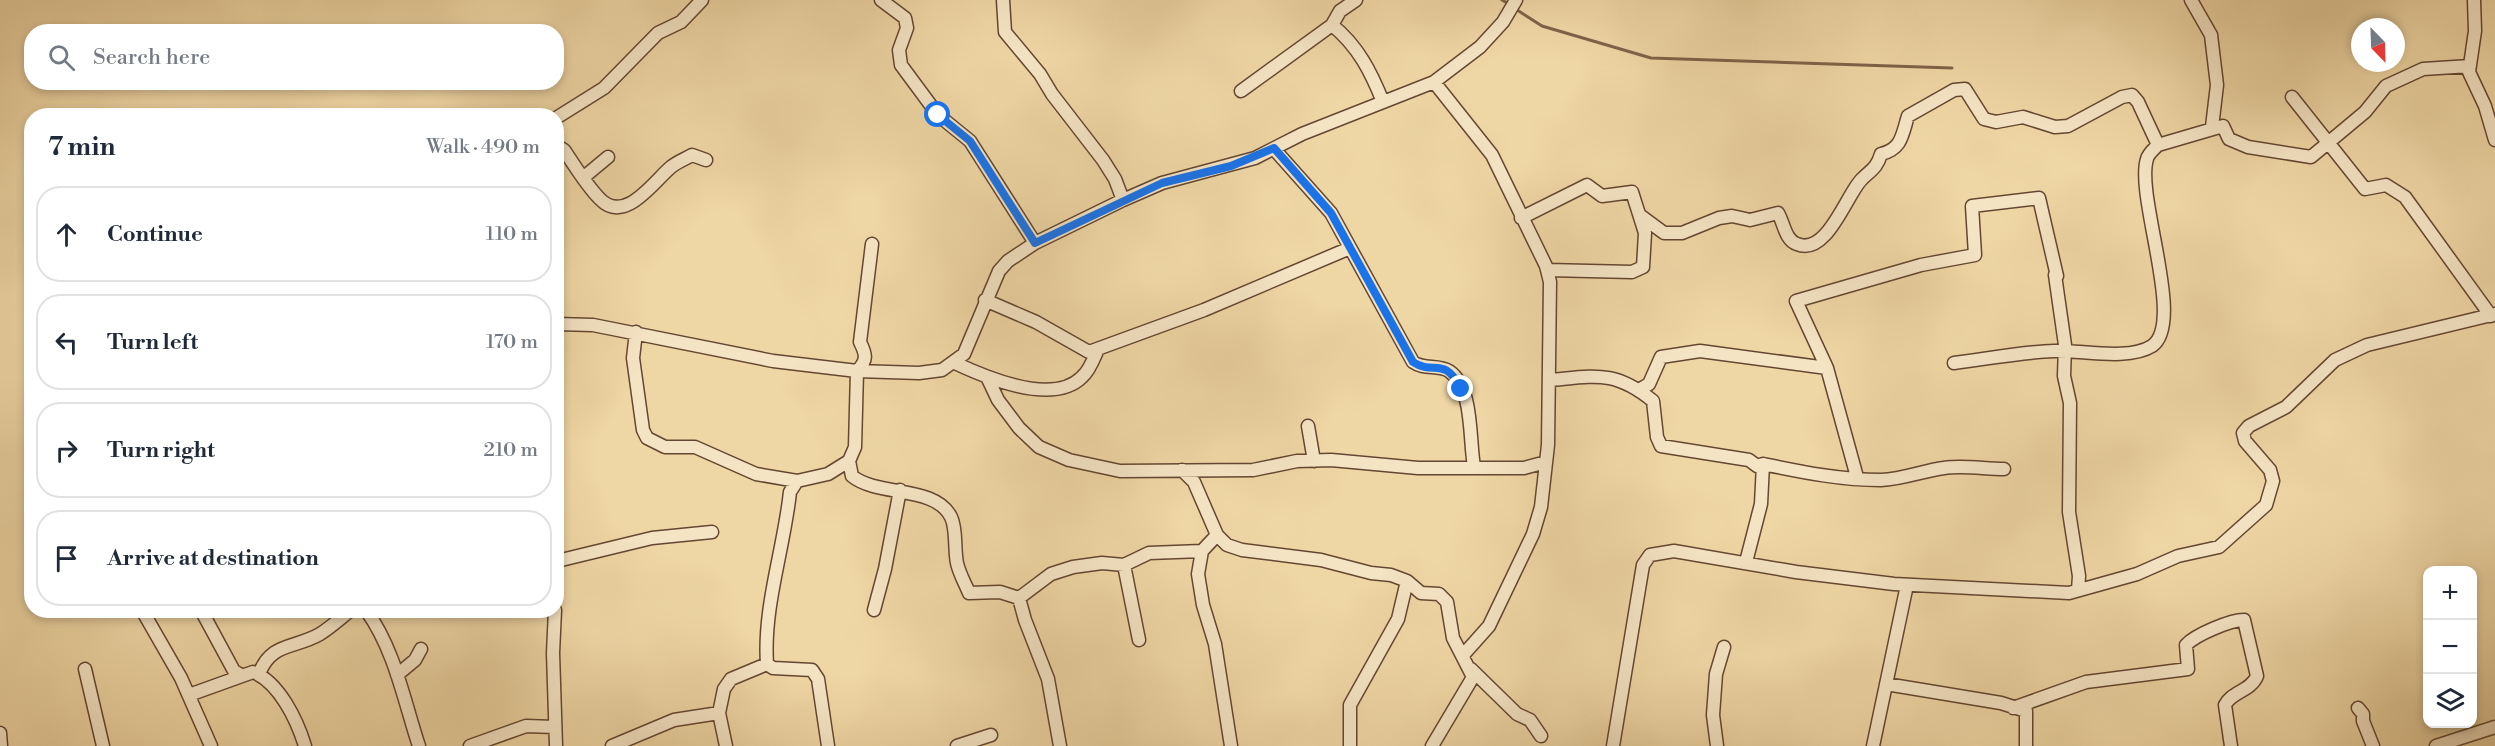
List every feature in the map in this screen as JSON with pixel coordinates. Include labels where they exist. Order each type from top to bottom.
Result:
[{"type":"street","points":[[564,113],[604,88],[658,33],[681,22],[702,0]]},
{"type":"street","points":[[881,0],[905,18],[907,28],[900,50],[901,65],[938,115],[970,141],[1035,243]]},
{"type":"street","points":[[1002,0],[1005,32],[1040,74],[1052,94],[1102,160],[1115,179],[1123,200]]},
{"type":"street","points":[[1241,91],[1332,25],[1340,11],[1356,0]]},
{"type":"street","points":[[564,324],[593,325],[636,332],[773,361],[857,371],[920,373],[942,370],[955,363],[964,354],[999,271],[1008,261],[1035,243],[1162,183],[1231,166],[1302,134],[1434,82],[1480,47],[1503,22],[1516,0]]},
{"type":"street","points":[[2191,0],[2211,35],[2217,85],[2212,127]]},
{"type":"street","points":[[2474,0],[2475,31],[2469,72],[2485,106],[2495,140]]},
{"type":"street","points":[[1332,25],[1351,43],[1365,61],[1383,102]]},
{"type":"street","points":[[1954,363],[2064,352],[2134,353],[2154,345],[2161,334],[2164,305],[2146,183],[2147,159],[2158,145],[2212,127],[2223,126],[2229,138],[2248,147],[2288,156],[2311,157],[2365,112],[2385,86],[2423,69],[2470,66]]},
{"type":"street","points":[[1434,82],[1491,155],[1547,270],[1550,282],[1550,380],[1546,482],[1533,534],[1489,626],[1464,654]]},
{"type":"street","points":[[1641,216],[1664,233],[1682,233],[1719,218],[1732,216],[1750,220],[1778,213],[1791,241],[1800,246],[1810,244],[1828,232],[1862,179],[1872,173],[1881,154],[1894,151],[1900,143],[1908,116],[1954,90],[1962,88],[1969,94],[1984,119],[1996,122],[2024,117],[2055,127],[2068,126],[2122,97],[2132,95],[2138,102],[2158,145]]},
{"type":"street","points":[[1613,746],[1646,559],[1654,553],[1674,551],[1796,572],[1907,585],[2069,593],[2092,587],[2137,574],[2178,556],[2219,547],[2266,505],[2273,481],[2270,470],[2245,441],[2243,433],[2249,426],[2286,407],[2335,360],[2367,345],[2493,315],[2405,197],[2386,185],[2365,189],[2292,97]]},
{"type":"street","points":[[1274,148],[1331,213],[1413,362],[1419,366],[1441,368],[1455,376],[1471,420],[1471,451],[1474,466]]},
{"type":"street","points":[[564,150],[600,200],[611,207],[625,206],[646,192],[672,166],[692,155],[706,160]]},
{"type":"street","points":[[584,177],[608,157]]},
{"type":"street","points":[[1521,218],[1587,185],[1602,196],[1632,192],[1645,233],[1643,267],[1639,270],[1576,273],[1547,270]]},
{"type":"street","points":[[1857,477],[1827,369],[1796,301],[1921,265],[1975,255],[1972,206],[2039,198],[2057,276],[2055,275],[2063,321],[2064,376],[2070,403],[2069,512],[2079,576],[2078,590]]},
{"type":"street","points":[[872,244],[860,342],[866,354],[865,364],[857,371],[855,447],[849,461],[852,476],[866,486],[900,490],[938,503],[946,509],[953,520],[957,565],[969,593],[1000,592],[1019,598]]},
{"type":"street","points":[[985,300],[1036,322],[1084,351],[1098,349],[1204,310],[1350,248]]},
{"type":"street","points":[[636,332],[633,358],[643,430],[647,438],[664,447],[695,447],[756,474],[797,481],[828,474],[849,461]]},
{"type":"street","points":[[955,363],[988,379],[1053,391],[1072,386],[1084,376],[1098,349]]},
{"type":"street","points":[[1639,390],[1649,384],[1661,357],[1682,352],[1700,351],[1827,369]]},
{"type":"street","points":[[1550,380],[1606,375],[1639,390],[1653,401],[1657,437],[1661,446],[1749,460],[1756,466],[1763,464],[1832,478],[1857,477],[1879,480],[1908,478],[1946,467],[2004,469]]},
{"type":"street","points":[[988,379],[998,400],[1019,428],[1039,447],[1069,460],[1120,471],[1253,470],[1314,461],[1375,462],[1418,468],[1459,466],[1524,468],[1546,462]]},
{"type":"street","points":[[1308,426],[1314,461]]},
{"type":"street","points":[[1459,466],[1471,451]]},
{"type":"street","points":[[1746,562],[1761,504],[1763,464]]},
{"type":"street","points":[[1182,470],[1194,482],[1217,535],[1227,545],[1242,550],[1321,560],[1371,573],[1391,575],[1407,581],[1421,593],[1439,594],[1443,597],[1447,603],[1453,638],[1464,654],[1473,680],[1432,746]]},
{"type":"street","points":[[767,664],[766,648],[774,588],[787,522],[790,492],[797,481]]},
{"type":"street","points":[[874,610],[885,569],[900,490]]},
{"type":"street","points":[[564,559],[651,538],[712,532]]},
{"type":"street","points":[[1217,535],[1202,551],[1198,574],[1203,605],[1215,644],[1231,746]]},
{"type":"street","points":[[1019,598],[1051,574],[1073,567],[1102,563],[1124,565],[1149,553],[1202,551]]},
{"type":"street","points":[[1124,565],[1133,624],[1139,640]]},
{"type":"street","points":[[2079,576],[2092,587]]},
{"type":"street","points":[[1350,746],[1350,705],[1398,619],[1407,581]]},
{"type":"street","points":[[1873,746],[1907,585]]},
{"type":"street","points":[[1019,598],[1048,679],[1060,746]]},
{"type":"street","points":[[146,618],[189,695],[211,746]]},
{"type":"street","points":[[205,618],[234,671],[241,675]]},
{"type":"street","points":[[260,674],[265,660],[276,650],[320,634],[341,618]]},
{"type":"street","points":[[372,618],[377,625],[397,675],[420,746]]},
{"type":"street","points":[[555,618],[554,727],[556,746]]},
{"type":"street","points":[[2013,708],[2086,682],[2188,669],[2186,645],[2192,638],[2235,620],[2244,620],[2257,676],[2248,688],[2226,701],[2230,746]]},
{"type":"street","points":[[1717,746],[1713,715],[1714,694],[1716,674],[1724,647]]},
{"type":"street","points":[[397,675],[415,660],[421,649]]},
{"type":"street","points":[[726,746],[719,713],[724,689],[731,679],[767,664]]},
{"type":"street","points":[[767,664],[773,668],[812,670],[818,679],[828,746]]},
{"type":"street","points":[[85,669],[103,746]]},
{"type":"street","points":[[1471,669],[1518,714],[1530,720],[1540,736]]},
{"type":"street","points":[[189,695],[241,675],[253,672],[260,674],[264,676],[288,709],[305,746]]},
{"type":"street","points":[[1886,684],[2001,703],[2026,711],[2026,746]]},
{"type":"street","points":[[2358,708],[2363,714],[2363,721],[2373,746]]},
{"type":"street","points":[[612,746],[674,720],[719,713]]},
{"type":"street","points":[[470,746],[526,726],[554,727]]},
{"type":"street","points":[[2436,746],[2495,727]]},
{"type":"street","points":[[0,733],[1,746]]},
{"type":"street","points":[[957,746],[991,735]]},
{"type":"waterway","points":[[1502,0],[1509,4]]},
{"type":"waterway","points":[[1514,8],[1542,26],[1651,58],[1952,68]]},
{"type":"route","points":[[938,115],[970,141],[1035,243],[1162,183],[1231,166],[1255,158],[1274,148],[1331,213],[1413,362],[1419,366],[1441,368],[1449,372],[1455,376],[1461,389]]}]
